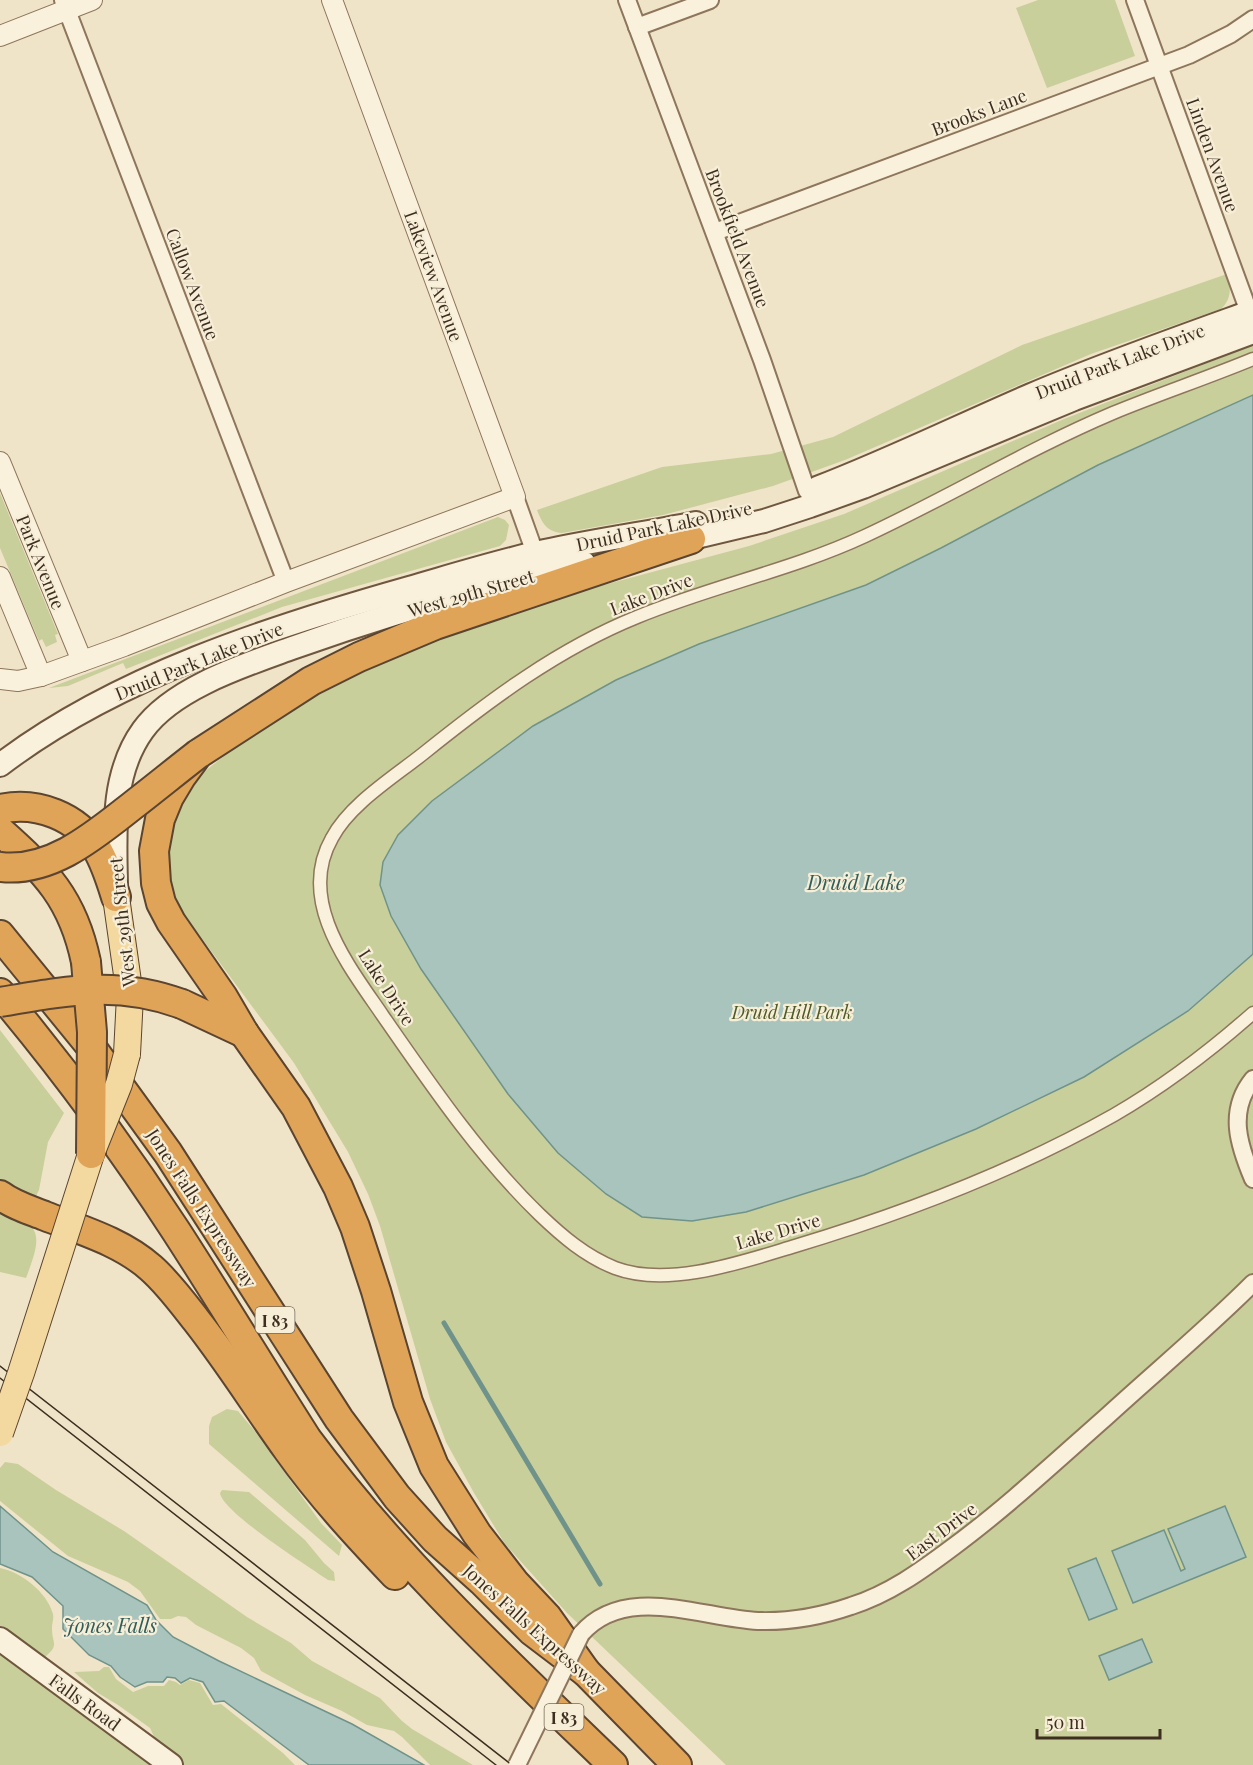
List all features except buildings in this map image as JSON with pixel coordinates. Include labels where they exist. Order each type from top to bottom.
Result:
[{"type":"highway","points":[[0,867],[29,866],[62,854],[105,826],[204,750],[311,681],[359,657],[488,605],[691,538]]},
{"type":"highway","points":[[204,750],[181,777],[160,819],[154,851],[156,884],[161,903],[244,1033],[301,1115],[346,1206],[375,1291],[408,1402],[434,1466],[477,1534],[515,1583],[547,1617],[586,1672]]},
{"type":"highway","points":[[0,809],[16,806],[33,807],[49,811],[78,827],[90,838],[98,851],[116,897]]},
{"type":"highway","points":[[0,831],[47,875],[64,900],[75,924],[86,962],[92,1032],[92,1154]]},
{"type":"highway","name":"Jones Falls Expressway","points":[[0,935],[92,1048],[168,1153],[339,1419],[397,1497],[435,1539],[482,1581],[532,1631],[586,1672],[677,1765]]},
{"type":"highway","points":[[0,1002],[96,988],[153,994],[182,1004],[244,1033]]},
{"type":"highway","name":"Jones Falls Expressway","points":[[0,993],[64,1072],[102,1125],[191,1255],[307,1439],[357,1504],[451,1607],[614,1765]]},
{"type":"highway","points":[[4,1198],[95,1235],[135,1256],[150,1268],[173,1291],[203,1329],[295,1460],[349,1526],[440,1619],[473,1644],[514,1669]]},
{"type":"main road","name":"Druid Park Lake Drive","points":[[0,765],[58,724],[100,702],[205,655],[265,632],[386,594],[536,553],[712,519],[807,491],[879,463],[1031,395],[1137,352],[1252,320]]},
{"type":"main road","name":"Druid Park Lake Drive","points":[[691,538],[764,521],[863,487],[1074,399],[1252,320]]},
{"type":"main road","name":"West 29th Street","points":[[0,1432],[92,1154],[119,1084],[127,1054],[130,996],[116,897],[115,824],[118,789],[126,760],[142,731],[156,714],[177,699],[235,670],[355,625],[541,573],[691,538]]},
{"type":"main road","name":"Falls Road","points":[[0,1639],[171,1765]]},
{"type":"street","points":[[0,36],[65,5],[92,0]]},
{"type":"street","name":"Lakeview Avenue","points":[[332,0],[536,553]]},
{"type":"street","name":"Brookfield Avenue","points":[[627,0],[762,360],[807,491]]},
{"type":"street","points":[[638,27],[710,0]]},
{"type":"street","name":"Linden Avenue","points":[[1135,0],[1252,320]]},
{"type":"street","name":"Callow Avenue","points":[[65,5],[286,582]]},
{"type":"street","name":"Brooks Lane","points":[[715,232],[1211,45],[1253,19]]},
{"type":"street","name":"Lake Drive","points":[[1249,360],[1111,414],[985,474],[861,538],[774,571],[684,599],[636,617],[550,660],[461,723],[381,787],[342,823],[331,839],[320,883],[323,911],[339,946],[359,980],[465,1131],[523,1198],[572,1244],[615,1268],[636,1274],[659,1276],[689,1272],[768,1254],[842,1231],[978,1182],[1046,1151],[1136,1101],[1198,1059],[1253,1013]]},
{"type":"street","name":"Park Avenue","points":[[0,462],[81,662]]},
{"type":"street","points":[[0,679],[18,681],[41,676],[81,662],[286,582],[515,497]]},
{"type":"street","points":[[0,577],[41,676]]},
{"type":"street","points":[[1253,1079],[1238,1108],[1237,1126],[1239,1142],[1253,1179]]},
{"type":"street","name":"East Drive","points":[[517,1765],[581,1634],[601,1617],[627,1608],[662,1608],[732,1619],[781,1621],[827,1614],[891,1590],[945,1553],[1017,1497],[1253,1283]]},
{"type":"green space","points":[[1038,0],[1115,0],[1135,56],[1047,88],[1016,8]]},
{"type":"green space","points":[[1227,274],[1230,293],[1221,309],[1091,354],[845,460],[773,486],[663,515],[562,533],[552,531],[546,526],[537,510],[662,467],[771,454],[833,437],[1022,345]]},
{"type":"green space","name":"Druid Hill Park","points":[[1253,345],[1253,1765],[726,1765],[567,1613],[505,1544],[474,1493],[446,1442],[430,1399],[380,1226],[348,1152],[294,1063],[180,909],[169,877],[167,852],[173,818],[194,780],[239,744],[290,710],[401,652],[555,598],[749,546],[844,514],[1064,419]]},
{"type":"green space","points":[[0,493],[58,634],[55,635],[57,642],[46,647],[42,639],[39,641],[0,548]]},
{"type":"green space","points":[[498,517],[509,525],[506,540],[500,546],[282,607],[126,669],[123,663],[68,686],[49,688]]},
{"type":"green space","points":[[0,1030],[64,1113],[48,1142],[39,1190],[32,1204],[0,1185]]},
{"type":"green space","points":[[0,1204],[24,1219],[35,1233],[35,1251],[26,1278],[0,1272]]},
{"type":"green space","points":[[227,1409],[238,1411],[321,1523],[342,1545],[339,1556],[209,1444],[209,1426],[212,1417]]},
{"type":"green space","points":[[5,1462],[18,1464],[124,1531],[247,1617],[291,1643],[312,1661],[380,1698],[412,1729],[473,1765],[430,1765],[394,1731],[367,1725],[261,1671],[254,1658],[241,1648],[196,1625],[186,1617],[160,1619],[140,1591],[128,1582],[68,1556],[0,1501],[0,1468]]},
{"type":"green space","points":[[222,1490],[249,1492],[305,1540],[334,1572],[335,1581],[328,1580],[286,1552],[235,1513],[224,1502],[220,1493]]},
{"type":"green space","points":[[0,1568],[32,1584],[50,1606],[53,1616],[54,1647],[45,1657],[32,1653],[0,1629]]},
{"type":"green space","points":[[0,1652],[154,1765],[0,1765]]},
{"type":"green space","points":[[104,1667],[109,1667],[116,1679],[133,1692],[148,1686],[164,1686],[169,1680],[180,1685],[189,1680],[200,1683],[213,1705],[221,1704],[295,1765],[183,1765],[157,1743],[150,1728],[98,1693],[74,1672],[99,1671]]},
{"type":"water","name":"Druid Lake","points":[[1253,395],[1253,954],[1188,1011],[1084,1077],[976,1129],[864,1175],[746,1212],[692,1221],[642,1217],[606,1194],[558,1153],[508,1094],[421,969],[391,916],[380,885],[383,862],[398,835],[432,801],[533,726],[616,680],[699,644],[866,585],[1098,465]]},
{"type":"water","name":"Jones Falls","points":[[0,1506],[53,1552],[147,1605],[156,1620],[173,1637],[352,1724],[424,1765],[309,1765],[224,1701],[215,1702],[203,1682],[190,1678],[181,1683],[175,1678],[167,1677],[163,1682],[147,1682],[135,1687],[120,1677],[111,1666],[89,1655],[63,1629],[63,1606],[32,1577],[0,1564]]},
{"type":"water","points":[[1225,1506],[1246,1557],[1133,1603],[1112,1551],[1164,1530],[1181,1571],[1185,1569],[1168,1529]]},
{"type":"water","points":[[1096,1558],[1117,1609],[1089,1620],[1068,1569]]},
{"type":"water","points":[[1142,1639],[1152,1662],[1109,1680],[1099,1656]]},
{"type":"waterway","points":[[444,1323],[600,1584]]},
{"type":"tram line","points":[[0,1366],[512,1765]]},
{"type":"tram line","points":[[0,1378],[496,1765]]}]
